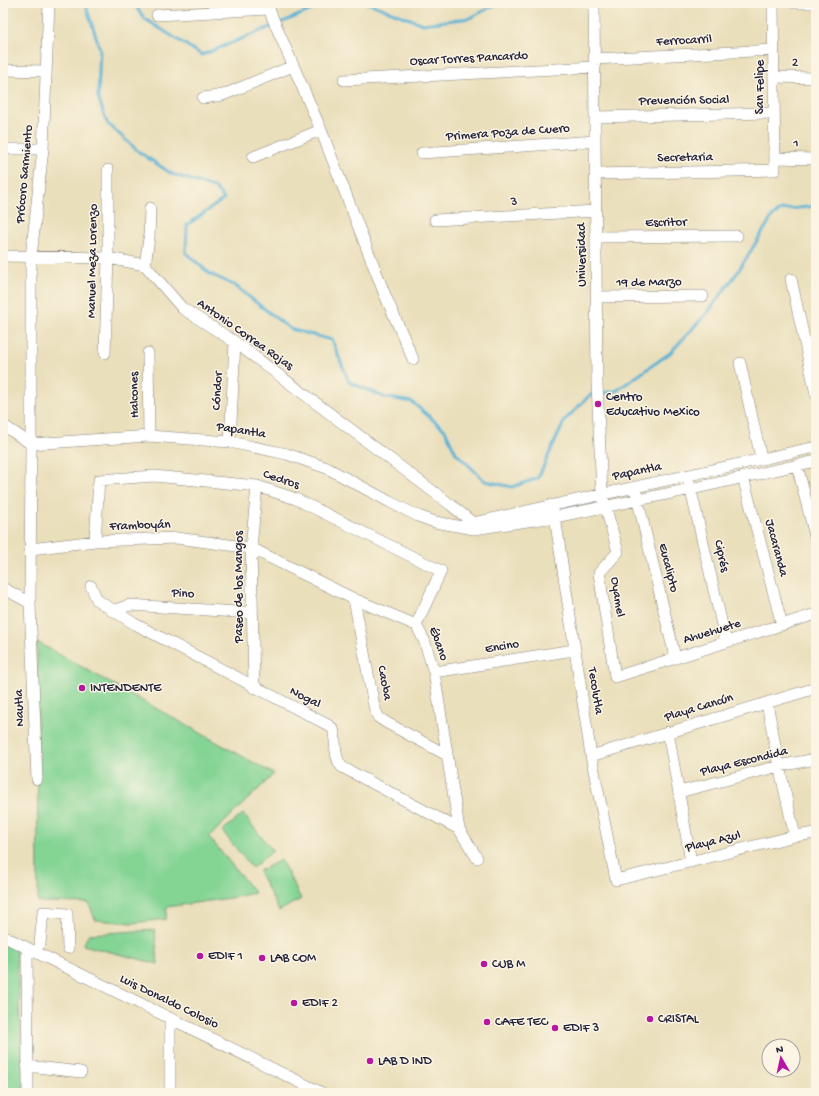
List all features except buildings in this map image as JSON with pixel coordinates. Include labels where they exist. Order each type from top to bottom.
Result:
[{"type":"street","name":"Prócoro Sarmiento","points":[[32,444],[31,257],[43,149],[45,71],[49,3]]},
{"type":"street","name":"Universidad","points":[[594,3],[597,383],[602,494],[605,506]]},
{"type":"street","name":"San Felipe","points":[[773,3],[775,170]]},
{"type":"street","points":[[795,3],[816,3]]},
{"type":"street","points":[[157,16],[270,10],[281,39],[321,130],[385,295],[413,359]]},
{"type":"street","name":"Ferrocarril","points":[[594,63],[774,50]]},
{"type":"street","name":"Oscar Torres Pancardo","points":[[344,80],[594,63]]},
{"type":"street","points":[[203,98],[223,95],[293,66]]},
{"type":"street","points":[[3,70],[45,71]]},
{"type":"street","name":"2","points":[[774,77],[816,78]]},
{"type":"street","name":"Prevención Social","points":[[595,117],[774,114]]},
{"type":"street","points":[[253,157],[321,130]]},
{"type":"street","name":"Primera Poza de Cuero","points":[[422,153],[595,141]]},
{"type":"street","points":[[3,149],[43,149]]},
{"type":"street","name":"1","points":[[775,158],[816,159]]},
{"type":"street","name":"Manuel Meza Lorenzo","points":[[105,353],[108,258],[108,170]]},
{"type":"street","name":"Secretaria","points":[[595,174],[775,170]]},
{"type":"street","points":[[3,256],[108,258],[145,265],[149,238],[150,208]]},
{"type":"street","name":"3","points":[[435,220],[596,211]]},
{"type":"street","name":"Escritor","points":[[596,237],[737,236]]},
{"type":"street","name":"Antonio Correa Rojas","points":[[145,265],[182,308],[235,342],[451,505],[470,527]]},
{"type":"street","points":[[791,279],[816,394]]},
{"type":"street","name":"19 de Marzo","points":[[596,297],[703,296]]},
{"type":"street","name":"Cóndor","points":[[230,442],[235,342]]},
{"type":"street","name":"Halcones","points":[[148,353],[149,436]]},
{"type":"street","points":[[740,363],[761,458]]},
{"type":"street","points":[[3,425],[32,444]]},
{"type":"street","name":"Papantla","points":[[32,444],[149,436],[230,442],[287,454],[327,468],[390,502],[435,522],[470,527],[555,517],[816,461]]},
{"type":"street","name":"Nautla","points":[[32,444],[30,603],[37,778]]},
{"type":"street","name":"Papantla","points":[[470,527],[552,505],[634,486],[816,447]]},
{"type":"street","points":[[797,464],[816,540]]},
{"type":"street","name":"Ciprés","points":[[688,475],[726,642]]},
{"type":"street","name":"Cedros","points":[[95,541],[99,480],[154,476],[258,486],[296,499],[441,571],[416,625]]},
{"type":"street","name":"Jacaranda","points":[[743,477],[782,625]]},
{"type":"street","name":"Paseo de los Mangos","points":[[254,688],[251,548],[258,486]]},
{"type":"street","name":"Eucalipto","points":[[634,486],[675,657]]},
{"type":"street","points":[[435,522],[448,514],[451,505]]},
{"type":"street","name":"Tecolutla","points":[[552,505],[591,756],[616,880]]},
{"type":"street","name":"Oyamel","points":[[605,506],[618,552],[599,573],[615,677]]},
{"type":"street","name":"Framboyán","points":[[31,549],[95,541],[177,538],[251,548]]},
{"type":"street","name":"Ébano","points":[[251,548],[354,599],[416,625],[424,640],[434,672],[459,829]]},
{"type":"street","name":"Nogal","points":[[91,586],[97,600],[112,611],[254,688],[328,725],[333,729],[338,764],[459,829]]},
{"type":"street","points":[[3,588],[30,603]]},
{"type":"street","name":"Caoba","points":[[354,599],[374,706],[378,717],[447,755]]},
{"type":"street","name":"Pino","points":[[112,611],[130,605],[252,613]]},
{"type":"street","name":"Ahuehuete","points":[[615,677],[816,614]]},
{"type":"street","name":"Encino","points":[[434,672],[574,650]]},
{"type":"street","name":"Playa Cancún","points":[[591,756],[816,688]]},
{"type":"street","points":[[767,702],[779,766],[795,836]]},
{"type":"street","points":[[668,732],[691,862]]},
{"type":"street","name":"Playa Escondida","points":[[678,792],[779,766],[816,759]]},
{"type":"street","points":[[459,829],[477,858]]},
{"type":"street","name":"Playa Azul","points":[[616,880],[795,836],[816,833]]},
{"type":"street","points":[[40,944],[43,912],[67,914],[68,948]]},
{"type":"street","name":"Luis Donaldo Colosio","points":[[3,938],[7,938],[170,1018],[310,1090],[322,1093]]},
{"type":"street","points":[[27,948],[28,1093]]},
{"type":"street","points":[[170,1018],[170,1093]]},
{"type":"street","points":[[27,1066],[81,1072]]},
{"type":"green space","points":[[37,642],[274,774],[209,837],[255,893],[167,907],[166,919],[133,923],[95,920],[89,903],[38,902]]},
{"type":"green space","points":[[243,814],[273,851],[252,868],[222,831]]},
{"type":"green space","points":[[281,860],[301,899],[279,911],[259,871]]},
{"type":"green space","points":[[155,930],[158,964],[83,945],[89,934]]},
{"type":"green space","points":[[3,943],[16,944],[24,1093],[3,1093]]},
{"type":"waterway","points":[[85,3],[100,49],[98,97],[107,123],[139,152],[172,174],[215,188],[224,199],[187,225],[186,253],[210,274],[234,285],[290,329],[332,340],[349,382],[384,397],[412,402],[445,430],[456,453],[485,481],[512,487],[538,478],[565,420],[590,395],[616,391],[670,353],[708,312],[737,273],[772,217],[781,210],[816,206]]},
{"type":"waterway","points":[[133,3],[145,19],[202,55],[273,26]]},
{"type":"waterway","points":[[278,24],[328,3]]},
{"type":"waterway","points":[[368,3],[423,24],[470,18],[497,3]]},
{"type":"place","name":"Centro Educativo Mexico","points":[[598,404]]},
{"type":"place","name":"INTENDENTE","points":[[82,688]]},
{"type":"place","name":"EDIF 1","points":[[200,956]]},
{"type":"place","name":"LAB COM","points":[[262,958]]},
{"type":"place","name":"CUB M","points":[[484,964]]},
{"type":"place","name":"EDIF 2","points":[[294,1003]]},
{"type":"place","name":"CRISTAL","points":[[650,1019]]},
{"type":"place","name":"CAFE TEC","points":[[487,1022]]},
{"type":"place","name":"EDIF 3","points":[[555,1028]]},
{"type":"place","name":"LAB D IND","points":[[370,1061]]}]
